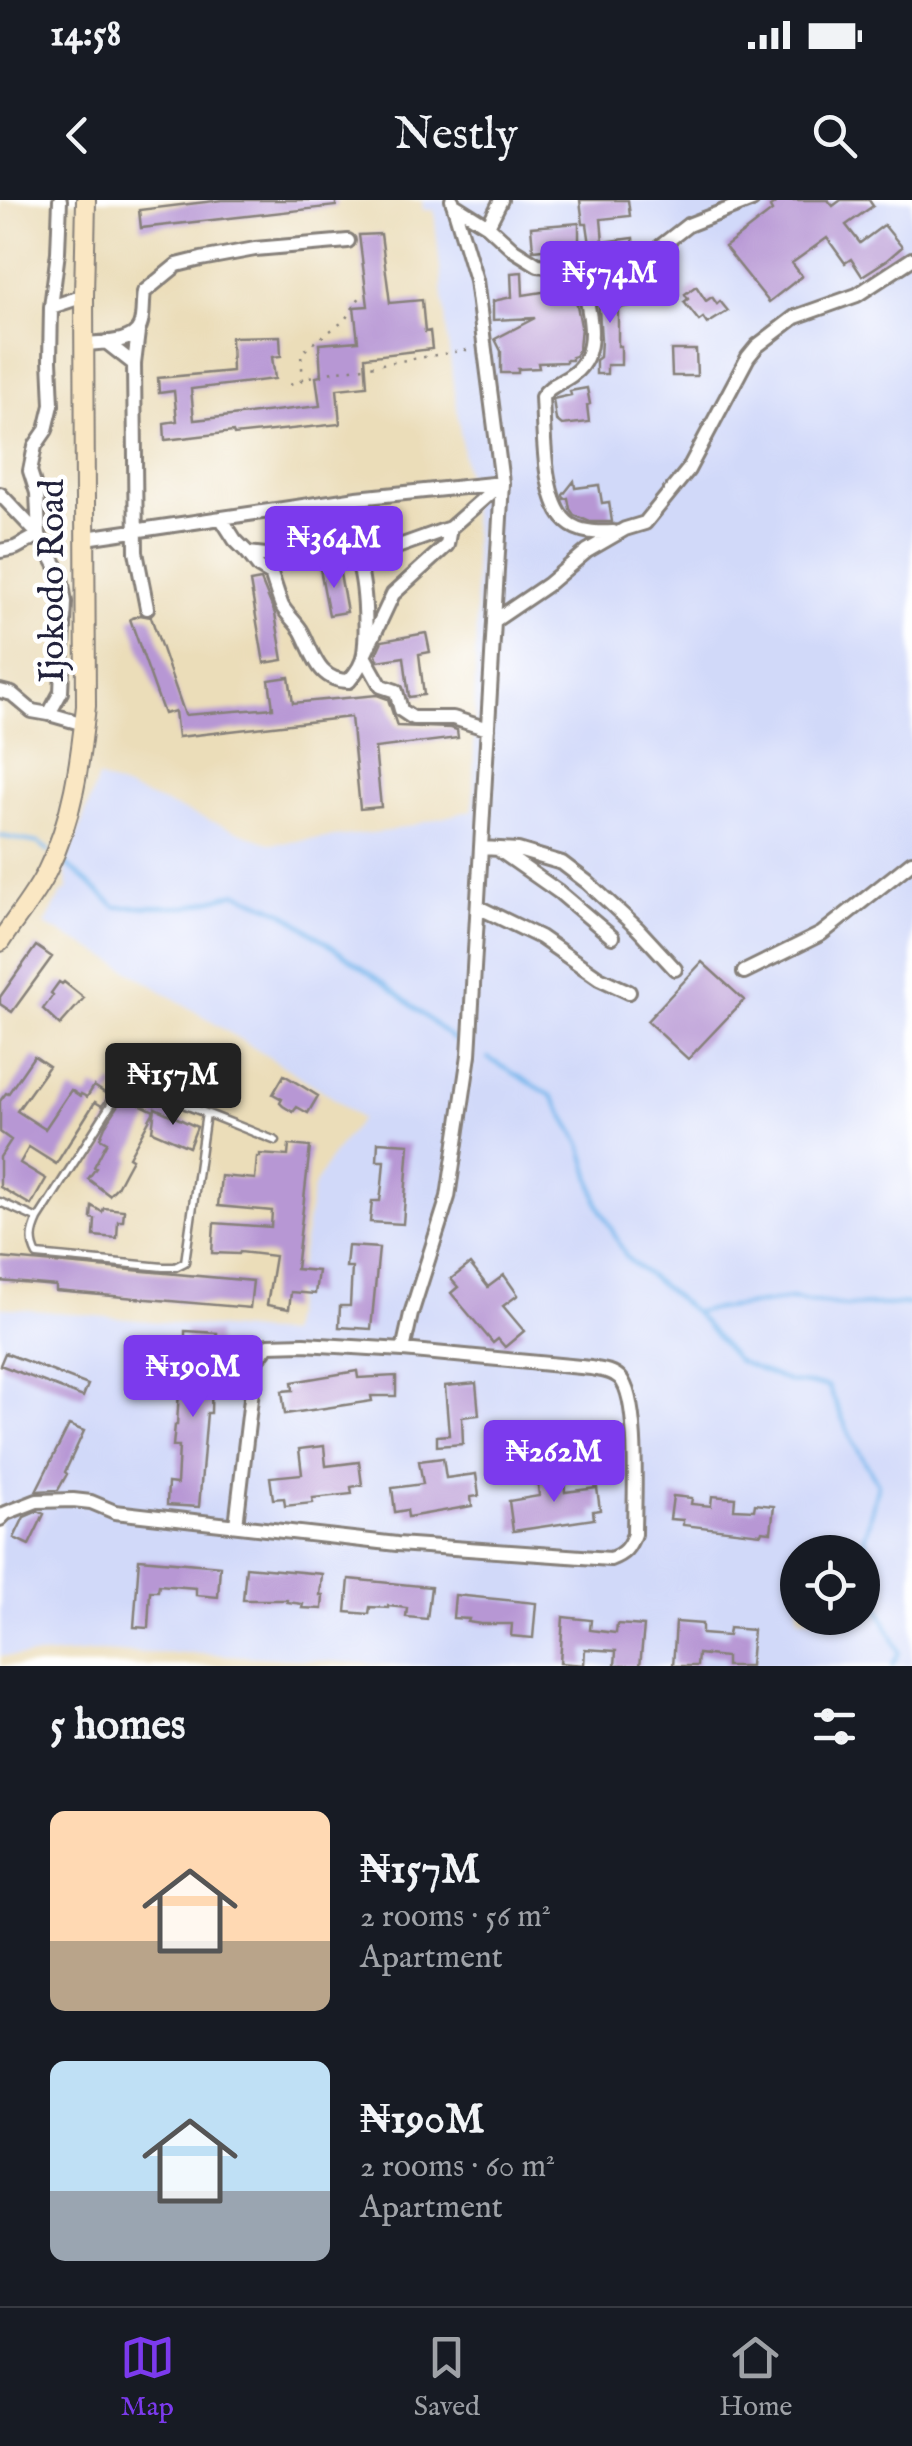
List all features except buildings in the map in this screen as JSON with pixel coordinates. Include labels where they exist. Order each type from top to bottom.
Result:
[{"type":"main road","name":"Ijokodo Road","points":[[0,942],[46,873],[61,837],[80,763],[86,538],[86,200]]},
{"type":"street","points":[[40,535],[37,493],[30,471],[35,446],[46,430],[52,405],[51,307],[60,200]]},
{"type":"street","points":[[488,226],[501,200]]},
{"type":"street","points":[[584,286],[610,277],[634,277],[656,249],[688,224],[752,200]]},
{"type":"street","points":[[452,202],[538,265],[580,270],[590,352],[576,373],[547,389],[542,398],[547,479],[564,520],[596,533],[619,532]]},
{"type":"street","points":[[402,1350],[448,1196],[469,1055],[502,483],[476,280],[452,202]]},
{"type":"street","points":[[147,608],[136,552],[134,364],[144,292],[177,265],[255,248],[348,241]]},
{"type":"street","points":[[494,621],[547,585],[587,551],[619,532],[645,523],[688,470],[741,370],[758,346],[795,318],[857,294],[912,259]]},
{"type":"street","points":[[51,307],[84,296]]},
{"type":"street","points":[[85,344],[128,338],[138,332]]},
{"type":"street","points":[[106,342],[134,364]]},
{"type":"street","points":[[86,538],[357,498],[502,483]]},
{"type":"street","points":[[248,553],[310,560],[394,548],[450,528],[502,483]]},
{"type":"street","points":[[0,494],[40,535],[60,573],[64,602],[61,692],[49,714]]},
{"type":"street","points":[[221,518],[259,567],[272,574],[284,608],[301,630],[316,663],[328,677],[340,682],[349,682],[358,672],[393,594],[447,545],[450,528]]},
{"type":"street","points":[[0,552],[40,535]]},
{"type":"street","points":[[355,556],[360,564],[364,594],[364,656],[381,686],[396,692],[401,710],[413,718],[453,718],[488,729]]},
{"type":"street","points":[[0,691],[12,694],[32,711],[84,724]]},
{"type":"street","points":[[482,848],[518,850],[562,863],[638,929],[675,969]]},
{"type":"street","points":[[497,849],[558,892],[612,938]]},
{"type":"street","points":[[744,972],[821,934],[912,862]]},
{"type":"street","points":[[478,907],[540,938],[598,978],[629,992]]},
{"type":"street","points":[[0,1520],[26,1503],[73,1500],[91,1502],[114,1512],[397,1544],[610,1559],[622,1555],[634,1534],[634,1427],[629,1391],[610,1371],[591,1368],[402,1350],[304,1344],[268,1346],[256,1361],[236,1525]]},
{"type":"lane","points":[[206,1113],[186,1262],[163,1267],[38,1255],[32,1246],[38,1219],[119,1092],[126,1087],[132,1085],[206,1113],[276,1141]]},
{"type":"lane","points":[[0,1202],[38,1219]]},
{"type":"path","points":[[303,380],[301,354],[344,321],[362,294]]},
{"type":"path","points":[[290,385],[315,374],[484,347]]},
{"type":"shaded area","points":[[422,200],[912,200],[912,1666],[404,1666],[211,1654],[96,1652],[0,1656],[0,1307],[288,1334],[313,1188],[332,1155],[361,1119],[325,1092],[107,957],[45,925],[61,894],[68,889],[65,869],[98,778],[271,844],[389,831],[473,810],[473,527],[434,210],[423,210]]},
{"type":"waterway","points":[[0,836],[39,843],[49,851]]},
{"type":"waterway","points":[[61,860],[116,907],[187,907],[237,893],[283,912],[385,984],[454,1040]]},
{"type":"waterway","points":[[488,1058],[552,1096],[581,1144],[598,1204],[627,1258],[694,1312],[738,1361],[790,1382],[828,1386],[851,1438],[878,1484],[865,1536],[869,1587],[899,1652],[892,1666]]},
{"type":"waterway","points":[[694,1312],[792,1299],[846,1306],[912,1304]]}]
